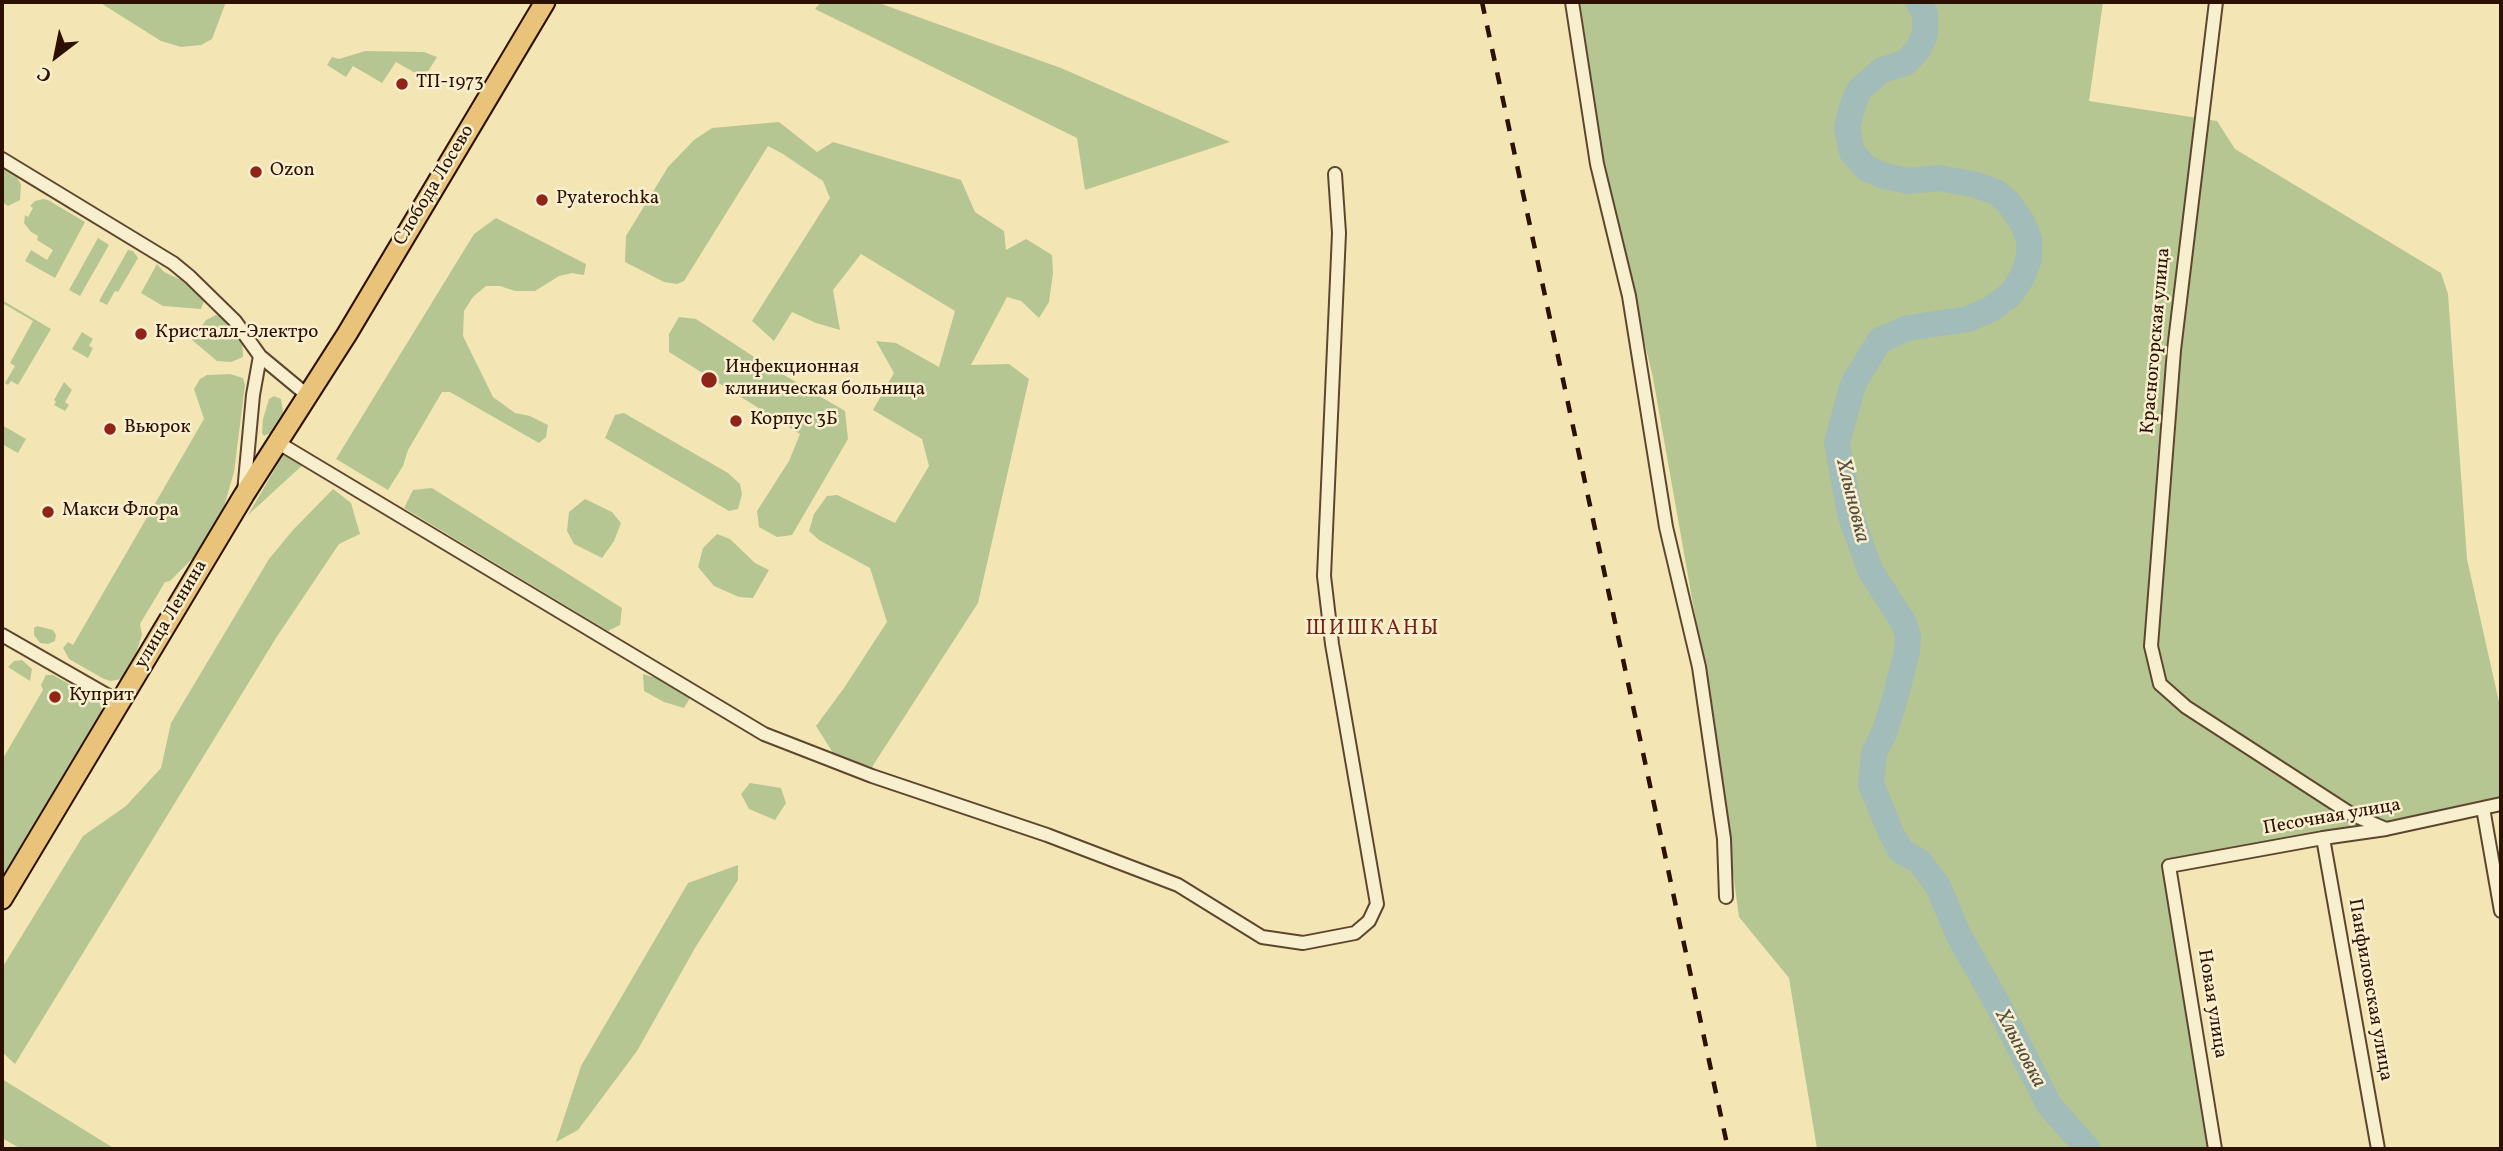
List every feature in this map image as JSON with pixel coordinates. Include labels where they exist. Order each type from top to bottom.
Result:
[{"type":"main road","name":"Слобода Лосево","points":[[347,334],[545,2]]},
{"type":"main road","name":"улица Ленина","points":[[2,899],[244,495],[347,334]]},
{"type":"street","points":[[1572,2],[1597,164],[1629,296],[1666,527],[1699,667],[1724,839],[1726,897]]},
{"type":"street","name":"Красногорская улица","points":[[2216,2],[2174,349],[2151,646],[2160,684],[2186,707],[2298,782],[2351,814],[2386,829]]},
{"type":"street","points":[[2,159],[173,262],[235,321],[260,356],[307,395]]},
{"type":"street","points":[[277,442],[764,734],[873,776],[1047,835],[1178,885],[1262,937],[1303,943],[1355,933],[1369,921],[1377,904],[1332,644],[1324,576],[1339,233],[1335,174]]},
{"type":"street","points":[[244,495],[252,405],[260,356]]},
{"type":"street","points":[[2,635],[119,702]]},
{"type":"street","name":"Песочная улица","points":[[2169,866],[2386,829],[2501,804]]},
{"type":"street","points":[[2483,808],[2501,911]]},
{"type":"street","name":"Панфиловская улица","points":[[2323,838],[2378,1149]]},
{"type":"street","name":"Новая улица","points":[[2169,866],[2216,1149]]},
{"type":"green space","points":[[99,2],[226,2],[212,39],[201,45],[181,47],[161,41]]},
{"type":"green space","points":[[821,2],[876,2],[1061,68],[1230,142],[1085,190],[1077,138],[815,9]]},
{"type":"green space","points":[[1580,2],[2103,2],[2089,101],[2217,121],[2235,149],[2441,273],[2448,294],[2467,559],[2501,711],[2501,809],[2168,874],[2212,1149],[1817,1149],[1789,978],[1739,917],[1707,683],[1653,378],[1607,183]]},
{"type":"green space","points":[[365,51],[424,52],[437,57],[424,78],[396,62],[382,83],[353,66],[346,77],[327,65],[332,57],[339,59]]},
{"type":"green space","points":[[779,122],[817,152],[833,142],[961,180],[975,212],[1004,231],[1006,250],[1026,239],[1052,255],[1053,273],[1049,302],[1039,318],[1021,301],[1007,297],[971,365],[1009,364],[1029,379],[978,603],[872,767],[835,756],[816,726],[887,622],[870,568],[819,540],[809,531],[814,514],[827,496],[837,495],[895,523],[929,466],[922,439],[873,410],[894,373],[876,341],[896,343],[939,367],[955,311],[861,254],[833,290],[840,330],[792,312],[774,341],[752,321],[830,198],[823,181],[768,146],[684,281],[677,284],[664,282],[625,262],[626,236],[668,167],[694,140],[712,128]]},
{"type":"green space","points":[[2,169],[17,178],[21,184],[20,200],[8,206],[2,202]]},
{"type":"green space","points":[[43,199],[85,222],[55,278],[25,261],[31,250],[47,260],[53,250],[37,240],[38,236],[24,223],[25,215],[28,217],[33,208],[30,206]]},
{"type":"green space","points":[[496,218],[586,264],[584,275],[572,273],[559,276],[535,291],[486,286],[473,297],[464,311],[463,336],[493,397],[515,413],[530,416],[548,425],[546,437],[539,443],[450,392],[442,392],[388,490],[336,459],[474,234]]},
{"type":"green space","points":[[98,238],[109,245],[80,296],[69,290]]},
{"type":"green space","points":[[128,250],[133,251],[138,258],[107,305],[99,301]]},
{"type":"green space","points":[[157,264],[164,272],[181,280],[202,298],[204,301],[201,309],[163,306],[141,293]]},
{"type":"green space","points":[[2,300],[51,329],[18,385],[11,381],[8,385],[5,383],[15,366],[10,363],[33,321],[4,304],[2,306]]},
{"type":"green space","points":[[216,315],[222,317],[242,338],[243,357],[231,362],[217,361],[192,340],[206,320]]},
{"type":"green space","points":[[679,317],[696,319],[845,411],[848,439],[792,535],[777,537],[759,527],[757,511],[789,461],[800,434],[669,352],[669,334]]},
{"type":"green space","points":[[82,332],[93,339],[89,346],[93,348],[88,358],[72,349]]},
{"type":"green space","points":[[230,374],[243,378],[245,385],[234,472],[223,510],[197,554],[170,581],[165,582],[140,624],[142,635],[134,659],[121,679],[104,679],[69,659],[63,648],[68,642],[73,645],[204,419],[194,389],[200,379],[207,375]]},
{"type":"green space","points":[[64,382],[72,390],[65,402],[69,405],[65,411],[54,405]]},
{"type":"green space","points":[[274,396],[281,399],[283,412],[270,433],[264,436],[263,419],[269,399]]},
{"type":"green space","points":[[624,413],[728,473],[740,484],[742,494],[738,509],[729,511],[605,438],[615,415]]},
{"type":"green space","points":[[2,425],[26,439],[18,453],[2,444]]},
{"type":"green space","points":[[286,450],[306,462],[248,515]]},
{"type":"green space","points":[[432,488],[622,608],[620,625],[608,631],[404,508],[413,490]]},
{"type":"green space","points":[[333,489],[351,503],[360,534],[339,544],[276,638],[15,1064],[2,1052],[2,968],[83,836],[126,806],[161,768],[171,723],[269,559]]},
{"type":"green space","points":[[585,499],[612,512],[621,523],[614,541],[602,558],[574,544],[567,531],[569,512]]},
{"type":"green space","points":[[717,534],[730,539],[755,563],[769,570],[753,598],[739,597],[714,586],[698,567],[703,548]]},
{"type":"green space","points":[[37,626],[53,630],[55,641],[40,643],[34,635],[34,628]]},
{"type":"green space","points":[[22,660],[32,669],[30,681],[8,667],[14,661]]},
{"type":"green space","points":[[643,674],[666,681],[690,698],[684,708],[664,702],[644,691]]},
{"type":"green space","points":[[46,675],[53,675],[97,700],[102,712],[2,885],[2,760],[43,690],[41,685]]},
{"type":"green space","points":[[750,783],[781,788],[786,803],[775,820],[749,809],[741,794]]},
{"type":"green space","points":[[738,865],[738,880],[695,948],[637,1051],[578,1130],[556,1142],[581,1066],[688,883]]},
{"type":"green space","points":[[2,1079],[115,1149],[21,1149],[2,1138]]},
{"type":"waterway","name":"Хлыновка","points":[[1918,2],[1925,14],[1925,34],[1918,50],[1905,63],[1882,70],[1859,90],[1847,128],[1852,152],[1866,168],[1884,176],[1909,181],[1938,178],[1973,184],[1996,192],[2008,202],[2022,222],[2029,239],[2029,259],[2011,294],[1991,309],[1968,319],[1908,328],[1880,340],[1853,384],[1837,443],[1850,514],[1870,570],[1904,623],[1908,636],[1907,651],[1894,702],[1874,753],[1871,784],[1901,851],[1919,861],[1938,886],[1958,934],[2049,1105],[2088,1149]]},
{"type":"railway","points":[[1482,2],[1728,1149]]},
{"type":"place","name":"ТП-1973","points":[[402,84]]},
{"type":"place","name":"Ozon","points":[[256,172]]},
{"type":"place","name":"Pyaterochka","points":[[542,200]]},
{"type":"place","name":"Кристалл-Электро","points":[[141,334]]},
{"type":"place","name":"Инфекционная клиническая больница","points":[[709,380]]},
{"type":"place","name":"Корпус 3Б","points":[[736,421]]},
{"type":"place","name":"Вьюрок","points":[[110,429]]},
{"type":"place","name":"Макси Флора","points":[[48,512]]},
{"type":"place","name":"Куприт","points":[[55,697]]},
{"type":"district","name":"ШИШКАНЫ","points":[[1373,630]]}]
